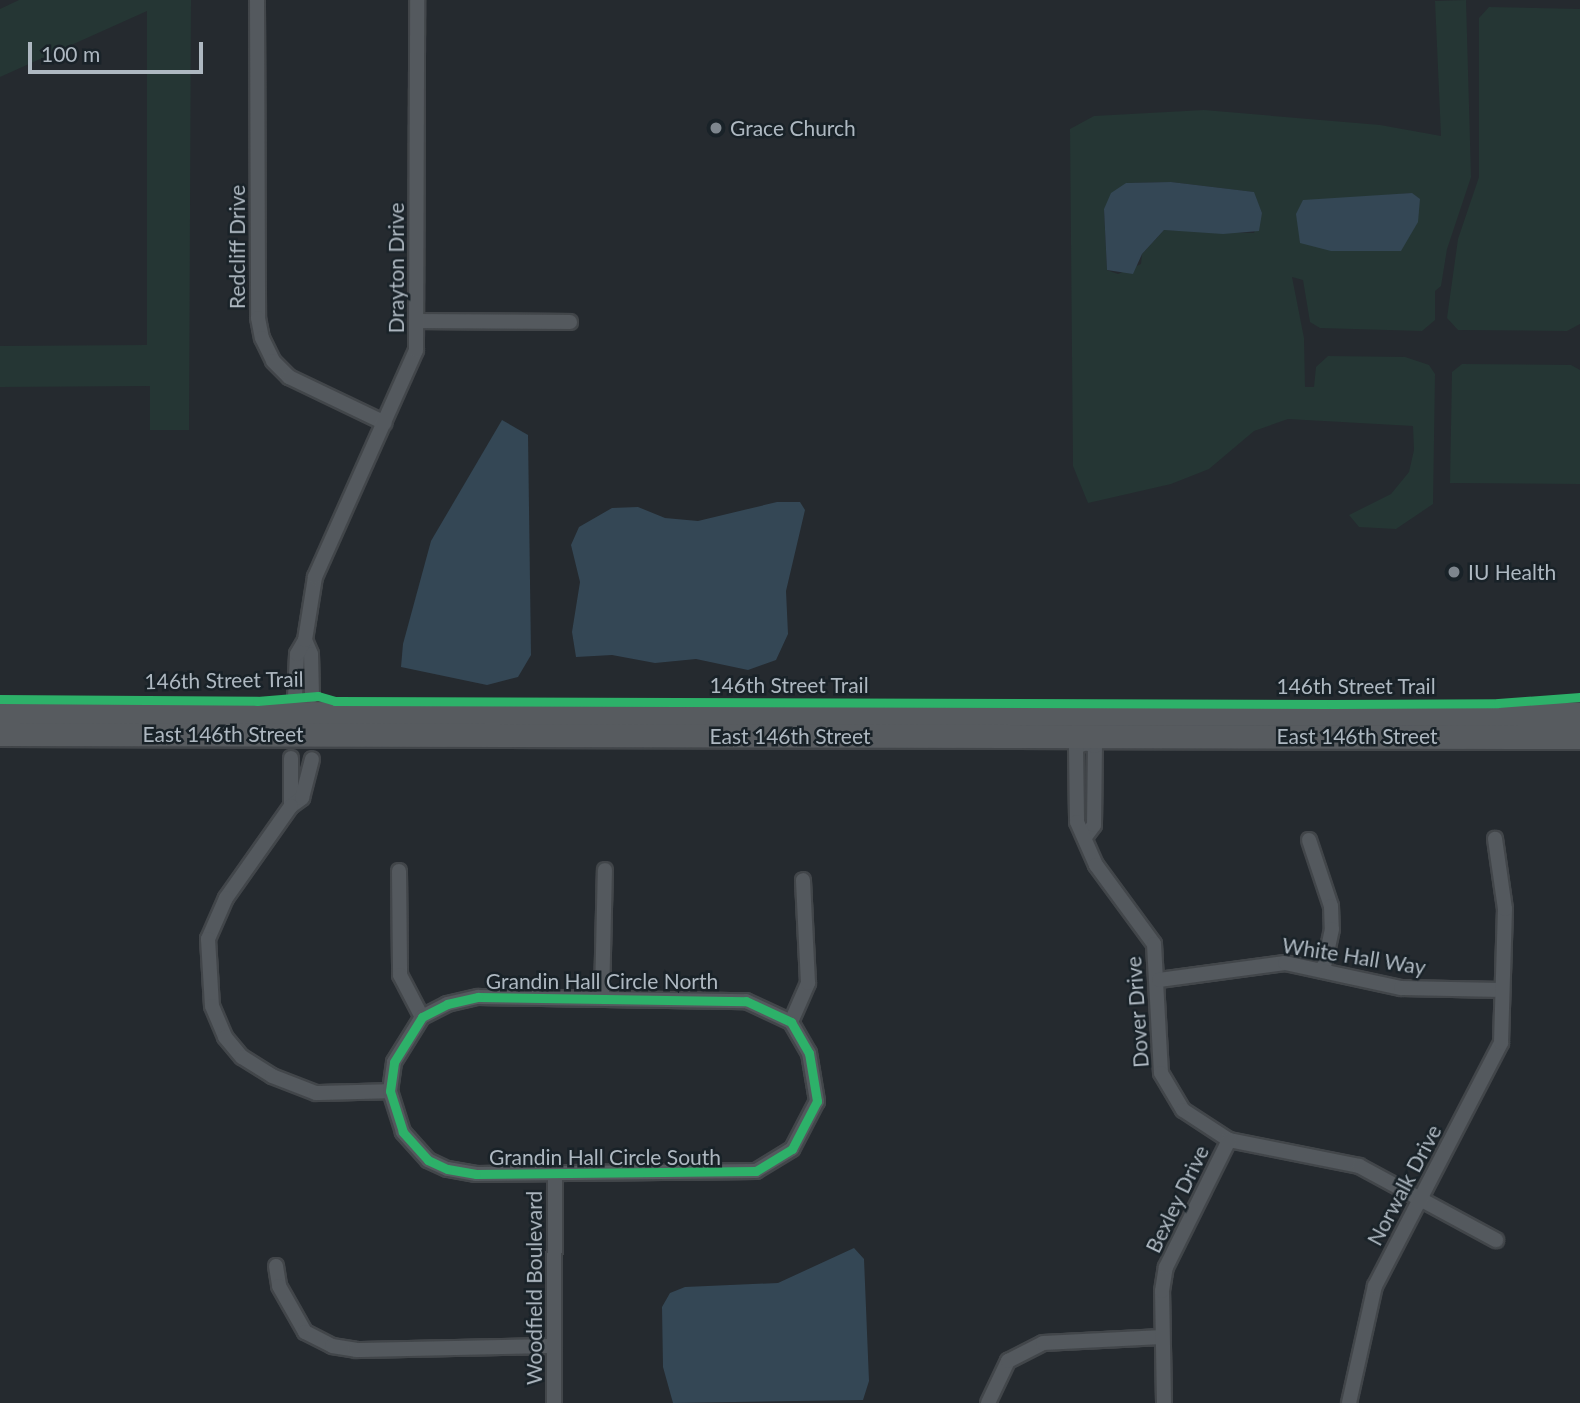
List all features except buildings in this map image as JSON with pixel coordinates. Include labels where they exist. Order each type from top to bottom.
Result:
[{"type":"main road","name":"East 146th Street","points":[[0,713],[1580,737]]},
{"type":"main road","name":"East 146th Street","points":[[0,734],[1085,731],[1580,714]]},
{"type":"street","name":"Redcliff Drive","points":[[257,0],[258,318],[262,338],[273,361],[289,377],[385,423]]},
{"type":"street","name":"Drayton Drive","points":[[295,696],[297,654],[305,640],[315,577],[412,365],[419,321],[417,0]]},
{"type":"street","points":[[419,321],[570,322]]},
{"type":"street","name":"Drayton Drive","points":[[305,640],[311,654],[312,696]]},
{"type":"street","name":"Dover Drive","points":[[1085,731],[1095,746],[1094,825],[1085,837],[1096,864],[1154,944],[1159,980],[1159,1060],[1166,1086],[1183,1110],[1229,1140],[1359,1166],[1496,1240]]},
{"type":"street","points":[[291,806],[292,758]]},
{"type":"street","points":[[312,759],[302,798],[291,806],[226,898],[208,939],[212,1006],[225,1037],[242,1057],[272,1076],[316,1093],[390,1091],[399,1049],[422,1017],[400,975],[399,871]]},
{"type":"street","name":"Norwalk Drive","points":[[1349,1403],[1375,1286],[1499,1051],[1505,909],[1494,839]]},
{"type":"street","points":[[1309,840],[1331,906],[1332,929],[1323,971]]},
{"type":"street","points":[[602,998],[605,870]]},
{"type":"street","points":[[791,1022],[808,983],[803,880]]},
{"type":"street","name":"White Hall Way","points":[[1159,980],[1262,964],[1323,971],[1401,988],[1502,990]]},
{"type":"street","name":"Grandin Hall Circle North","points":[[422,1017],[447,1004],[478,998],[602,998],[746,1001],[791,1022]]},
{"type":"street","name":"Grandin Hall Circle South","points":[[390,1091],[403,1132],[437,1165],[476,1174],[756,1171],[772,1164],[799,1141],[813,1112],[817,1088],[809,1053],[791,1022]]},
{"type":"street","name":"Bexley Drive","points":[[1164,1403],[1166,1266],[1229,1140]]},
{"type":"street","name":"Woodfield Boulevard","points":[[554,1403],[555,1173]]},
{"type":"street","points":[[276,1266],[279,1286],[297,1321],[305,1332],[332,1346],[356,1350],[554,1346]]},
{"type":"street","points":[[988,1403],[1008,1361],[1043,1343],[1163,1337]]},
{"type":"shaded area","points":[[19,0],[191,0],[189,430],[150,430],[150,386],[0,387],[0,346],[147,345],[147,11],[0,77],[0,9]]},
{"type":"shaded area","points":[[1466,0],[1471,177],[1447,249],[1441,286],[1435,291],[1435,320],[1422,331],[1320,328],[1310,322],[1303,280],[1292,277],[1304,338],[1305,387],[1314,387],[1316,367],[1328,356],[1405,357],[1429,365],[1435,374],[1433,504],[1396,529],[1359,527],[1349,515],[1391,494],[1409,472],[1414,450],[1413,426],[1288,419],[1254,431],[1209,469],[1171,484],[1088,503],[1073,466],[1070,129],[1094,116],[1204,110],[1380,125],[1441,136],[1435,1]],"holes":[[[1171,182],[1253,192],[1262,213],[1254,233],[1164,230],[1142,254],[1141,264],[1118,274],[1107,270],[1104,209],[1126,183]],[[1412,193],[1300,243],[1316,201]]]},
{"type":"shaded area","points":[[1489,7],[1580,9],[1580,324],[1567,331],[1458,330],[1447,318],[1458,239],[1479,177],[1479,18]]},
{"type":"shaded area","points":[[1462,364],[1571,365],[1580,370],[1580,484],[1450,483],[1452,372]]},
{"type":"water","points":[[1171,182],[1254,192],[1262,213],[1259,231],[1223,234],[1164,230],[1142,254],[1133,274],[1107,270],[1104,209],[1111,193],[1126,183]]},
{"type":"water","points":[[1412,193],[1420,199],[1418,222],[1401,251],[1331,251],[1300,243],[1296,214],[1303,200]]},
{"type":"water","points":[[502,420],[528,435],[531,655],[518,677],[487,685],[401,667],[403,644],[431,541]]},
{"type":"water","points":[[777,502],[800,502],[805,510],[786,591],[788,634],[776,660],[748,670],[696,659],[655,663],[612,655],[576,657],[572,632],[580,582],[571,545],[579,527],[612,508],[638,507],[665,518],[698,521]]},
{"type":"water","points":[[854,1248],[864,1259],[869,1381],[863,1400],[673,1403],[663,1367],[662,1307],[670,1293],[685,1287],[778,1283]]},
{"type":"cycle path","name":"146th Street Trail","points":[[0,699],[257,701],[318,696],[335,701],[1331,704],[1498,703],[1580,697]]},
{"type":"cycle path","points":[[478,997],[746,1001],[791,1022],[809,1053],[817,1101],[792,1149],[756,1171],[476,1174],[447,1169],[428,1160],[403,1132],[390,1091],[394,1062],[422,1017],[447,1004],[478,997]]},
{"type":"place","name":"Grace Church","points":[[716,128]]},
{"type":"place","name":"IU Health","points":[[1454,572]]}]
